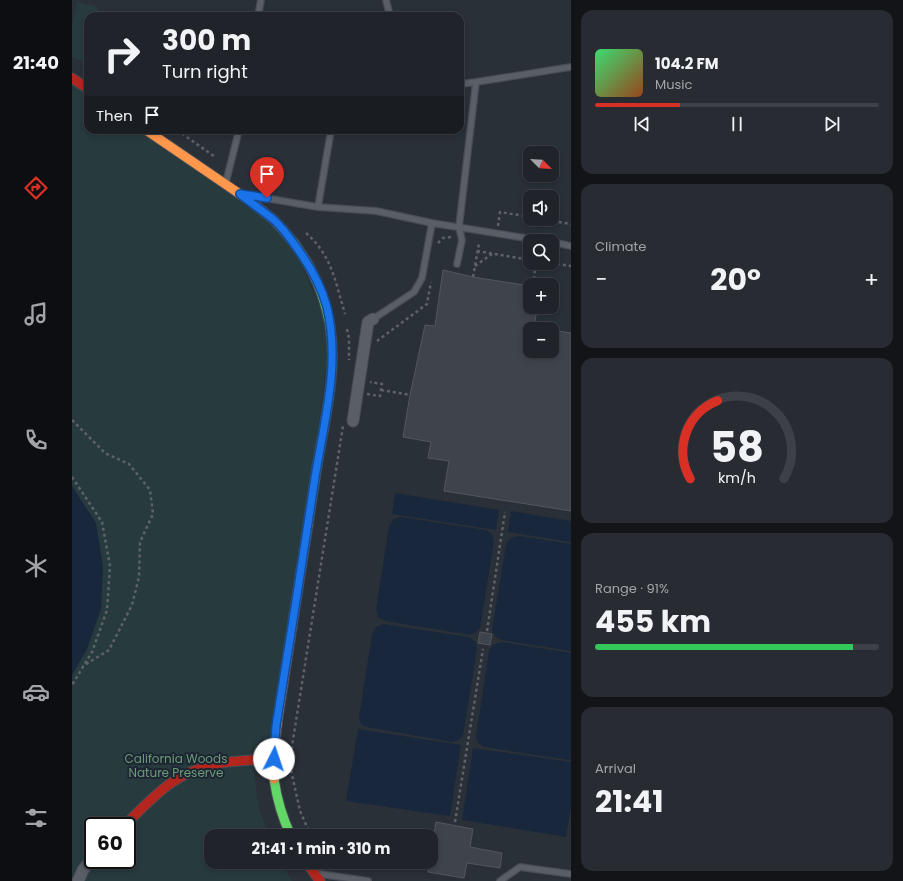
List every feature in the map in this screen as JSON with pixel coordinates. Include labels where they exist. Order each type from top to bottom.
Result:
[{"type":"main road","points":[[72,78],[84,86]]},
{"type":"main road","points":[[152,134],[240,194],[274,220],[287,234],[310,266],[321,288],[327,306],[333,356],[332,381],[276,726],[274,759],[276,797],[288,829]]},
{"type":"main road","points":[[134,817],[172,782],[189,772],[210,765],[233,760],[274,759]]},
{"type":"main road","points":[[311,869],[320,881]]},
{"type":"street","points":[[353,421],[368,322],[373,319]]},
{"type":"street","points":[[78,881],[84,869]]},
{"type":"lane","points":[[259,12],[261,0]]},
{"type":"lane","points":[[386,0],[389,12]]},
{"type":"lane","points":[[464,84],[571,68]]},
{"type":"lane","points":[[457,264],[462,240],[459,227],[476,82]]},
{"type":"lane","points":[[225,184],[238,134]]},
{"type":"lane","points":[[318,206],[331,134]]},
{"type":"lane","points":[[240,194],[318,206],[376,211],[432,223],[523,238]]},
{"type":"lane","points":[[373,319],[414,292],[422,278],[432,223]]},
{"type":"lane","points":[[559,243],[571,246]]},
{"type":"lane","points":[[500,881],[520,867],[571,874]]},
{"type":"lane","points":[[314,874],[368,881]]},
{"type":"path","points":[[183,134],[230,168]]},
{"type":"path","points":[[498,226],[500,212],[523,216]]},
{"type":"path","points":[[559,222],[571,224]]},
{"type":"path","points":[[301,228],[319,246],[330,264],[345,317]]},
{"type":"path","points":[[473,277],[479,243]]},
{"type":"path","points":[[477,252],[523,259]]},
{"type":"path","points":[[475,266],[493,254]]},
{"type":"path","points":[[559,264],[571,266]]},
{"type":"path","points":[[346,324],[349,338],[350,366]]},
{"type":"path","points":[[358,393],[380,396],[382,384],[360,381]]},
{"type":"path","points":[[380,390],[410,395]]},
{"type":"path","points":[[72,420],[105,454],[128,464],[137,474],[150,490],[153,514],[140,542],[139,577],[132,605],[108,650],[83,666]]},
{"type":"path","points":[[308,829],[300,811],[291,770],[292,746],[342,426]]},
{"type":"path","points":[[72,477],[102,522],[110,566],[107,610],[92,652],[72,685]]},
{"type":"path","points":[[486,631],[505,512]]},
{"type":"path","points":[[456,822],[483,649]]},
{"type":"green space","points":[[77,2],[98,7],[97,12],[84,12],[84,62],[72,56],[72,25]]},
{"type":"green space","name":"California Woods Nature Preserve","points":[[72,78],[84,86],[84,134],[151,134],[287,234],[331,331],[274,759],[254,760],[254,774],[259,809],[266,829],[204,829],[204,869],[285,869],[292,881],[72,881]]},
{"type":"water","points":[[72,486],[96,523],[103,566],[101,609],[87,649],[72,675]]},
{"type":"water","points":[[395,493],[499,510],[496,530],[392,514]]},
{"type":"water","points":[[511,511],[571,521],[571,542],[508,532]]},
{"type":"water","points":[[401,517],[486,530],[492,534],[494,541],[480,628],[476,632],[470,635],[385,621],[378,617],[376,609],[389,526],[394,519]]},
{"type":"water","points":[[519,536],[571,544],[571,651],[502,640],[495,636],[492,630],[506,545],[510,538]]},
{"type":"water","points":[[383,624],[469,637],[476,642],[477,649],[463,736],[459,740],[453,742],[366,727],[361,724],[359,717],[372,634],[376,627]]},
{"type":"water","points":[[501,642],[571,653],[571,759],[569,760],[484,747],[478,743],[476,736],[489,651],[493,645]]},
{"type":"water","points":[[358,729],[461,745],[450,816],[346,801]]},
{"type":"water","points":[[473,748],[571,762],[571,806],[566,837],[462,820]]},
{"type":"building","points":[[443,270],[473,277],[523,285],[523,314],[536,314],[535,322],[523,322],[523,358],[559,358],[559,331],[571,333],[571,511],[444,491],[449,461],[428,458],[431,442],[403,437],[410,395],[425,325],[435,326]]},
{"type":"building","points":[[480,632],[492,634],[490,645],[478,643]]},
{"type":"building","points":[[436,822],[473,829],[470,847],[502,853],[500,868],[467,863],[464,878],[428,872],[428,869],[438,869],[438,829],[435,829]]},
{"type":"traffic: fast","points":[[284,231],[296,245],[306,261],[322,294],[327,311],[332,347],[329,395],[308,525]]},
{"type":"traffic: fast","points":[[274,779],[280,808],[288,829]]},
{"type":"traffic: slow","points":[[152,134],[250,201],[274,220],[284,231]]},
{"type":"traffic: slow","points":[[274,779],[274,749],[278,717],[308,525]]},
{"type":"traffic: jam","points":[[72,78],[84,86]]},
{"type":"traffic: jam","points":[[133,817],[171,783],[195,770],[234,761],[274,759]]},
{"type":"traffic: jam","points":[[311,869],[320,881]]},
{"type":"route","points":[[267,198],[240,194],[274,220],[287,234],[310,266],[321,288],[327,306],[333,356],[332,381],[276,726],[274,759]]}]
